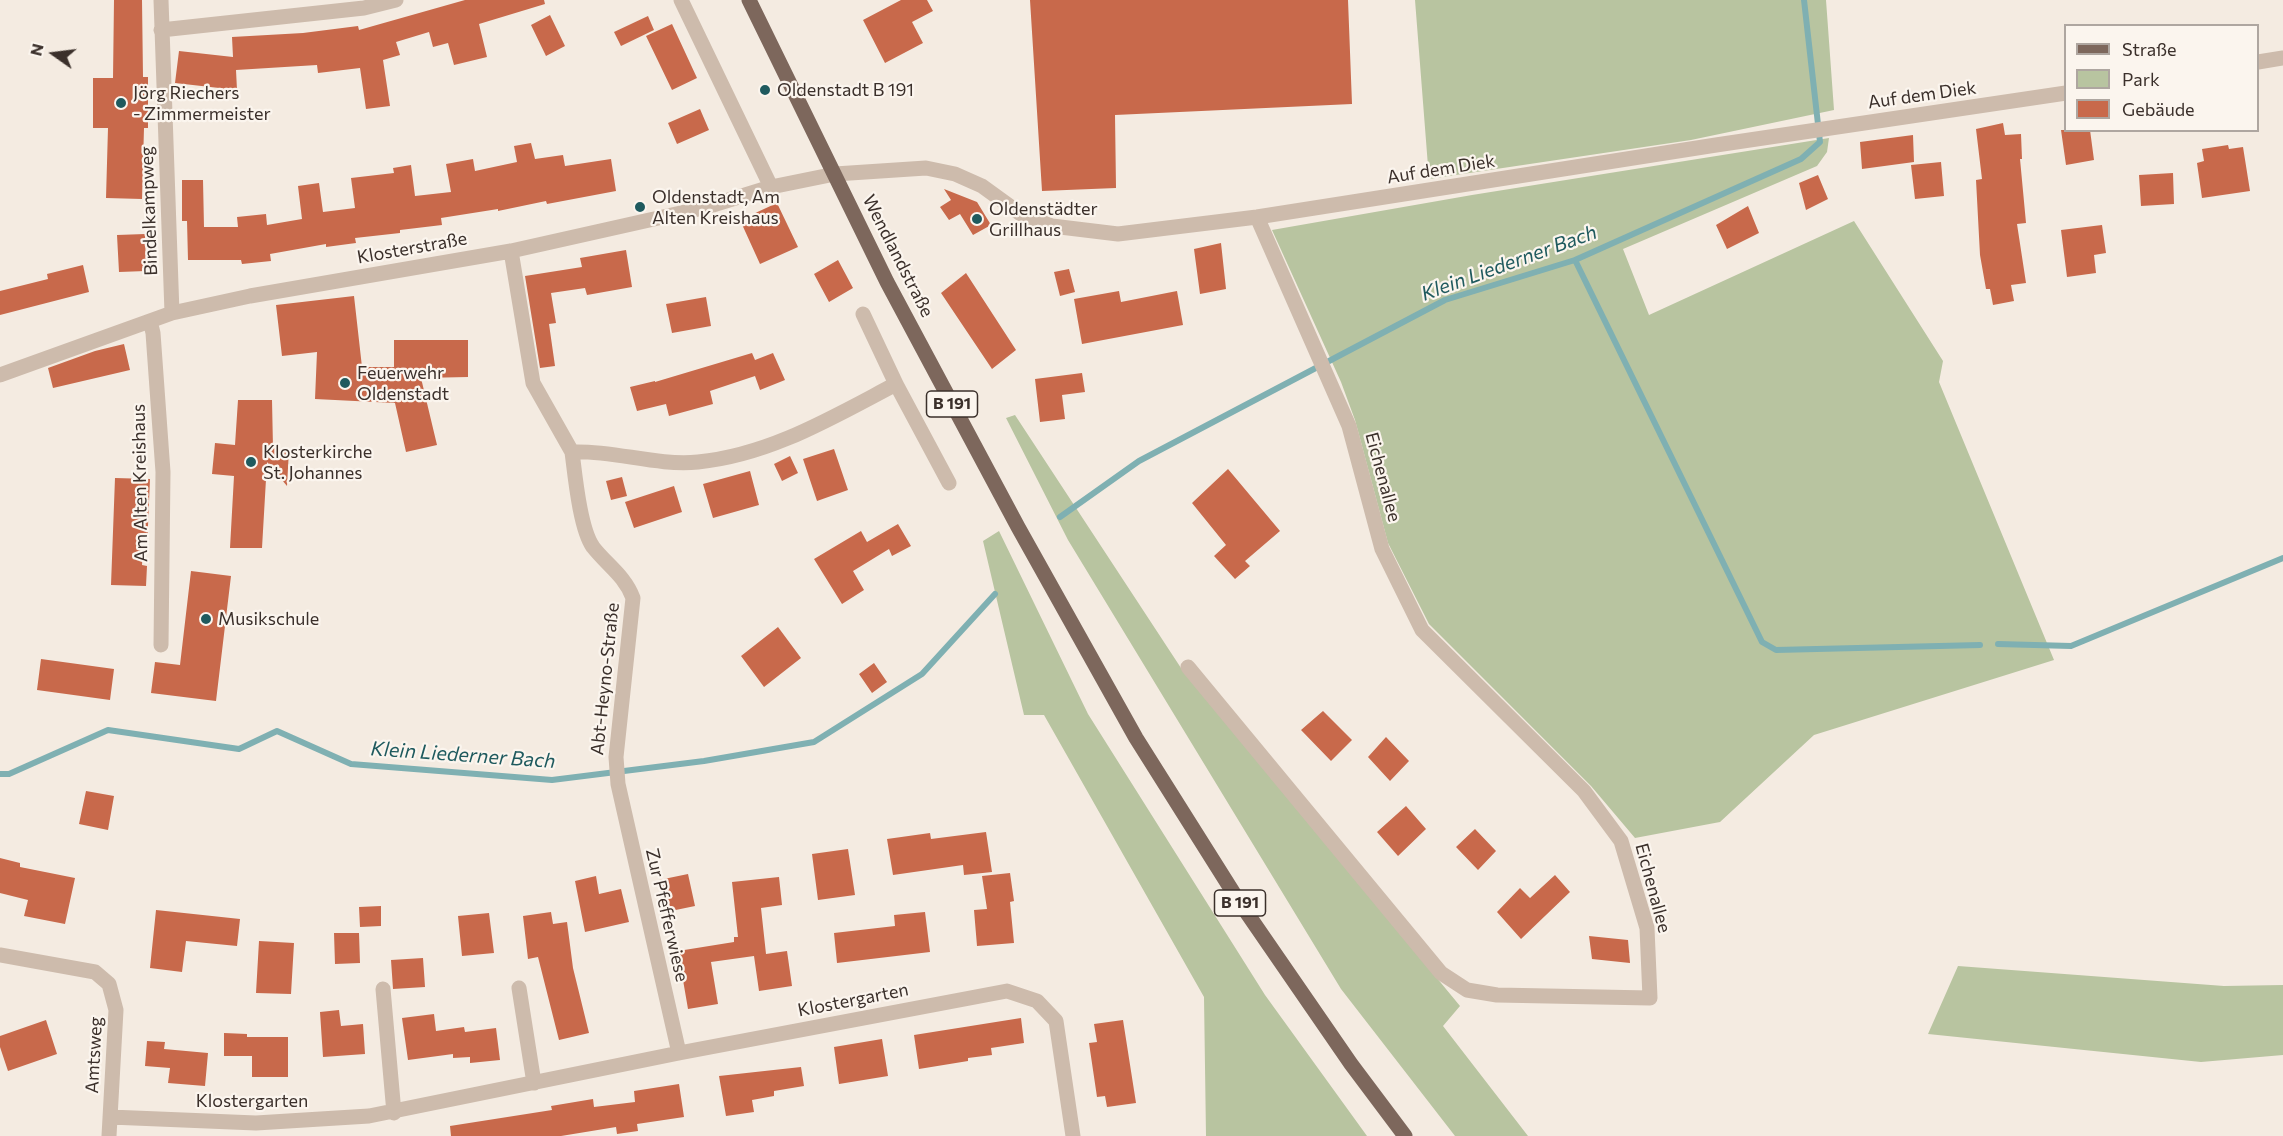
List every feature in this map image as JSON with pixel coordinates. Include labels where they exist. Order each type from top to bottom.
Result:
[{"type":"main road","name":"Wendlandstraße","points":[[749,0],[887,282],[1018,527],[1137,738],[1238,900],[1351,1064],[1405,1136]]},
{"type":"street","name":"Bindelkampweg","points":[[161,0],[172,313]]},
{"type":"street","points":[[161,30],[364,8],[396,0]]},
{"type":"street","points":[[681,0],[771,187]]},
{"type":"street","points":[[2259,62],[2283,58]]},
{"type":"street","name":"Auf dem Diek","points":[[835,174],[926,168],[955,174],[982,186],[1022,215],[1052,226],[1118,234],[1257,217],[2064,93]]},
{"type":"street","name":"Klosterstraße","points":[[0,375],[172,313],[261,294],[511,251],[703,208],[771,187],[835,174]]},
{"type":"street","name":"Eichenallee","points":[[1188,667],[1441,973],[1467,990],[1497,995],[1650,998],[1647,928],[1621,841],[1584,790],[1422,630],[1382,549],[1348,426],[1257,217]]},
{"type":"street","points":[[511,251],[533,383],[572,452],[595,451],[650,462],[698,462],[749,452],[801,434],[896,384]]},
{"type":"street","points":[[863,314],[896,384],[949,483]]},
{"type":"street","name":"Am Alten Kreishaus","points":[[150,321],[153,333],[163,472],[161,645]]},
{"type":"street","name":"Abt-Heyno-Straße","points":[[572,452],[582,514],[592,545],[628,583],[633,598],[616,757],[618,784]]},
{"type":"street","name":"Zur Pfefferwiese","points":[[618,784],[679,1053]]},
{"type":"street","name":"Amtsweg","points":[[0,955],[95,972],[109,984],[116,1010],[109,1136]]},
{"type":"street","points":[[519,988],[534,1083]]},
{"type":"street","points":[[383,989],[394,1113]]},
{"type":"street","name":"Klostergarten","points":[[110,1117],[256,1123],[321,1121],[394,1113],[679,1053],[1007,991],[1037,1001],[1056,1021],[1073,1136]]},
{"type":"green space","points":[[1415,0],[1826,0],[1834,110],[1691,140],[1429,179]]},
{"type":"green space","points":[[1829,138],[1827,152],[1817,166],[1623,249],[1649,315],[1854,221],[1943,361],[1939,382],[2054,660],[1814,735],[1720,822],[1635,838],[1591,786],[1429,624],[1388,543],[1355,420],[1341,382],[1272,230],[1472,195]]},
{"type":"green space","points":[[1015,415],[1181,668],[1460,1006],[1443,1026],[1528,1136],[1455,1136],[1341,989],[1068,540],[1006,418]]},
{"type":"green space","points":[[999,531],[1088,714],[1265,995],[1367,1136],[1206,1136],[1204,997],[1044,715],[1024,715],[983,541]]},
{"type":"green space","points":[[1958,966],[2224,986],[2283,985],[2283,1055],[2201,1062],[1928,1034]]},
{"type":"building","points":[[114,0],[142,0],[143,77],[148,77],[148,128],[144,128],[142,199],[106,198],[108,128],[93,128],[93,78],[113,78]]},
{"type":"building","points":[[465,0],[544,0],[545,4],[479,24],[487,57],[454,65],[448,43],[433,47],[429,32],[396,42],[400,55],[383,60],[390,106],[366,109],[360,68],[318,73],[317,65],[236,70],[237,90],[175,83],[179,51],[233,57],[232,37],[303,33],[358,26],[359,30]]},
{"type":"building","points":[[901,0],[927,0],[933,11],[912,22],[923,43],[885,63],[863,20]]},
{"type":"building","points":[[1030,0],[1348,0],[1352,104],[1115,115],[1116,188],[1042,191]]},
{"type":"building","points":[[550,15],[565,46],[546,56],[531,25]]},
{"type":"building","points":[[648,16],[654,30],[621,46],[614,32]]},
{"type":"building","points":[[672,24],[697,78],[672,90],[646,36]]},
{"type":"building","points":[[700,109],[709,130],[677,144],[668,123]]},
{"type":"building","points":[[2003,123],[2005,135],[2021,134],[2022,159],[2020,159],[2026,223],[2017,224],[2026,283],[2011,285],[2014,301],[1993,305],[1990,289],[1986,289],[1980,255],[1976,180],[1982,179],[1976,129]]},
{"type":"building","points":[[2061,130],[2090,132],[2094,160],[2066,165]]},
{"type":"building","points":[[1913,135],[1914,162],[1862,169],[1860,142]]},
{"type":"building","points":[[531,143],[535,159],[563,155],[565,166],[611,159],[616,191],[547,204],[546,201],[498,211],[498,209],[441,218],[442,225],[355,238],[356,243],[326,247],[326,244],[270,254],[271,261],[242,264],[241,260],[188,260],[187,221],[182,221],[182,180],[203,180],[204,227],[238,227],[237,217],[266,214],[267,225],[302,219],[298,186],[319,183],[323,212],[355,208],[351,178],[394,173],[393,168],[411,165],[415,196],[451,192],[446,164],[473,159],[475,171],[517,162],[514,146]]},
{"type":"building","points":[[2228,145],[2229,149],[2243,147],[2250,191],[2202,198],[2197,163],[2204,161],[2202,149]]},
{"type":"building","points":[[1941,162],[1944,196],[1915,199],[1911,165]]},
{"type":"building","points":[[2173,173],[2174,204],[2141,206],[2139,175]]},
{"type":"building","points":[[1818,175],[1828,199],[1806,210],[1799,183]]},
{"type":"building","points":[[944,189],[977,202],[991,225],[973,235],[960,214],[949,220],[940,207],[951,200]]},
{"type":"building","points":[[777,203],[798,247],[760,264],[740,220]]},
{"type":"building","points":[[1748,206],[1759,233],[1727,249],[1716,225]]},
{"type":"building","points":[[2102,225],[2106,253],[2094,255],[2096,273],[2067,277],[2061,230]]},
{"type":"building","points":[[145,234],[146,271],[119,272],[117,235]]},
{"type":"building","points":[[1221,243],[1226,289],[1200,294],[1194,249]]},
{"type":"building","points":[[626,250],[632,287],[587,295],[585,288],[551,293],[556,323],[549,324],[555,366],[540,368],[525,276],[582,267],[580,258]]},
{"type":"building","points":[[838,260],[853,288],[829,302],[814,274]]},
{"type":"building","points":[[83,265],[89,292],[0,315],[0,291],[48,279],[47,274]]},
{"type":"building","points":[[1069,269],[1075,292],[1060,296],[1054,272]]},
{"type":"building","points":[[966,273],[1016,350],[992,369],[941,293]]},
{"type":"building","points":[[1119,291],[1121,302],[1177,291],[1183,325],[1082,344],[1074,299]]},
{"type":"building","points":[[354,296],[362,367],[394,367],[394,340],[468,340],[468,377],[421,378],[437,445],[406,452],[395,403],[315,399],[317,352],[282,356],[276,305]]},
{"type":"building","points":[[706,297],[711,326],[672,333],[666,304]]},
{"type":"building","points":[[124,344],[130,370],[53,388],[48,368],[95,351]]},
{"type":"building","points":[[752,353],[755,360],[773,353],[785,380],[760,390],[755,376],[710,391],[713,404],[669,416],[666,404],[637,411],[630,387],[655,382]]},
{"type":"building","points":[[1082,373],[1085,392],[1062,395],[1065,419],[1040,422],[1035,379]]},
{"type":"building","name":"Klosterkirche St. Johannes","points":[[238,400],[272,400],[273,448],[289,450],[287,486],[267,462],[262,548],[230,548],[234,476],[212,474],[215,443],[235,445]]},
{"type":"building","points":[[834,449],[848,490],[817,501],[803,459]]},
{"type":"building","points":[[790,456],[798,473],[782,481],[774,464]]},
{"type":"building","points":[[1228,469],[1280,531],[1245,561],[1250,566],[1235,579],[1214,556],[1226,545],[1192,503]]},
{"type":"building","points":[[750,471],[759,505],[713,518],[703,484]]},
{"type":"building","points":[[622,477],[627,496],[611,500],[606,481]]},
{"type":"building","points":[[115,478],[150,479],[147,549],[143,549],[142,565],[147,566],[146,586],[111,585]]},
{"type":"building","points":[[674,486],[682,512],[634,528],[625,502]]},
{"type":"building","points":[[898,524],[911,546],[892,556],[889,549],[853,571],[864,590],[842,604],[814,559],[861,531],[867,542]]},
{"type":"building","name":"Musikschule","points":[[191,571],[231,576],[216,701],[151,693],[155,662],[180,665]]},
{"type":"building","points":[[778,627],[801,658],[764,687],[741,656]]},
{"type":"building","points":[[41,659],[114,669],[110,700],[37,690]]},
{"type":"building","points":[[874,663],[887,682],[872,693],[859,674]]},
{"type":"building","points":[[1323,711],[1352,740],[1331,761],[1301,730]]},
{"type":"building","points":[[1386,737],[1409,761],[1390,781],[1368,757]]},
{"type":"building","points":[[86,791],[114,796],[108,830],[79,824]]},
{"type":"building","points":[[1406,806],[1426,829],[1398,856],[1377,832]]},
{"type":"building","points":[[1475,829],[1496,851],[1478,870],[1456,847]]},
{"type":"building","points":[[986,832],[992,872],[964,875],[963,865],[893,875],[887,839],[930,833],[931,839]]},
{"type":"building","points":[[848,849],[855,895],[818,900],[812,854]]},
{"type":"building","points":[[0,858],[20,863],[20,867],[75,878],[65,924],[24,916],[28,900],[0,893]]},
{"type":"building","points":[[1010,873],[1014,901],[1010,902],[1014,943],[977,946],[974,910],[987,909],[982,876]]},
{"type":"building","points":[[688,874],[695,906],[666,912],[659,880]]},
{"type":"building","points":[[1555,875],[1570,892],[1521,939],[1497,912],[1520,888],[1530,898]]},
{"type":"building","points":[[596,876],[599,894],[621,889],[629,922],[585,932],[575,881]]},
{"type":"building","points":[[779,877],[782,905],[761,908],[766,954],[787,951],[792,986],[759,991],[754,956],[711,962],[718,1004],[688,1009],[678,951],[734,942],[734,937],[738,937],[732,882]]},
{"type":"building","points":[[381,906],[381,926],[360,927],[359,907]]},
{"type":"building","points":[[156,910],[240,919],[237,946],[186,941],[182,972],[150,968]]},
{"type":"building","points":[[551,912],[553,924],[567,922],[573,968],[589,1033],[559,1040],[538,957],[528,959],[523,916]]},
{"type":"building","points":[[925,912],[930,952],[837,963],[834,933],[895,926],[894,915]]},
{"type":"building","points":[[489,913],[494,953],[462,956],[458,916]]},
{"type":"building","points":[[334,933],[359,933],[360,963],[335,964]]},
{"type":"building","points":[[1589,936],[1628,940],[1630,963],[1592,959]]},
{"type":"building","points":[[259,941],[294,943],[291,994],[256,993]]},
{"type":"building","points":[[423,958],[425,987],[393,989],[391,960]]},
{"type":"building","points":[[339,1010],[341,1026],[363,1024],[365,1054],[323,1057],[320,1012]]},
{"type":"building","points":[[434,1014],[436,1031],[464,1027],[465,1032],[496,1028],[500,1060],[470,1063],[470,1057],[453,1058],[453,1054],[408,1060],[402,1018]]},
{"type":"building","points":[[1021,1018],[1024,1043],[991,1048],[992,1055],[968,1058],[968,1061],[919,1069],[914,1035]]},
{"type":"building","points":[[46,1020],[57,1054],[8,1071],[0,1047],[0,1036]]},
{"type":"building","points":[[1123,1020],[1136,1103],[1107,1107],[1105,1096],[1097,1097],[1089,1043],[1097,1042],[1094,1024]]},
{"type":"building","points":[[224,1033],[247,1034],[247,1037],[288,1037],[288,1077],[252,1077],[252,1056],[224,1056]]},
{"type":"building","points":[[882,1039],[888,1076],[839,1084],[834,1047]]},
{"type":"building","points":[[147,1041],[165,1042],[164,1049],[208,1053],[205,1086],[168,1083],[170,1068],[145,1066]]},
{"type":"building","points":[[801,1067],[804,1086],[774,1091],[774,1096],[752,1100],[754,1112],[726,1116],[719,1076]]},
{"type":"building","points":[[679,1084],[684,1117],[637,1124],[638,1131],[617,1134],[616,1127],[561,1136],[451,1136],[450,1126],[552,1110],[551,1106],[593,1099],[594,1107],[635,1102],[634,1091]]},
{"type":"waterway","name":"Klein Liederner Bach","points":[[1060,517],[1139,461],[1445,300],[1575,260],[1801,159],[1820,142],[1804,0]]},
{"type":"waterway","points":[[1575,260],[1762,642],[1776,650],[1980,645]]},
{"type":"waterway","points":[[1998,644],[2071,646],[2283,558]]},
{"type":"waterway","name":"Klein Liederner Bach","points":[[0,774],[9,774],[108,730],[239,749],[277,731],[351,764],[552,780],[704,761],[814,742],[922,674],[995,594]]},
{"type":"place","name":"Oldenstadt B 191","points":[[765,90]]},
{"type":"place","name":"Jörg Riechers - Zimmermeister","points":[[121,103]]},
{"type":"place","name":"Oldenstadt, Am Alten Kreishaus","points":[[640,207]]},
{"type":"place","name":"Oldenstädter Grillhaus","points":[[977,219]]},
{"type":"place","name":"Feuerwehr Oldenstadt","points":[[345,383]]},
{"type":"place","name":"Klosterkirche St. Johannes","points":[[251,462]]},
{"type":"place","name":"Musikschule","points":[[206,619]]}]
